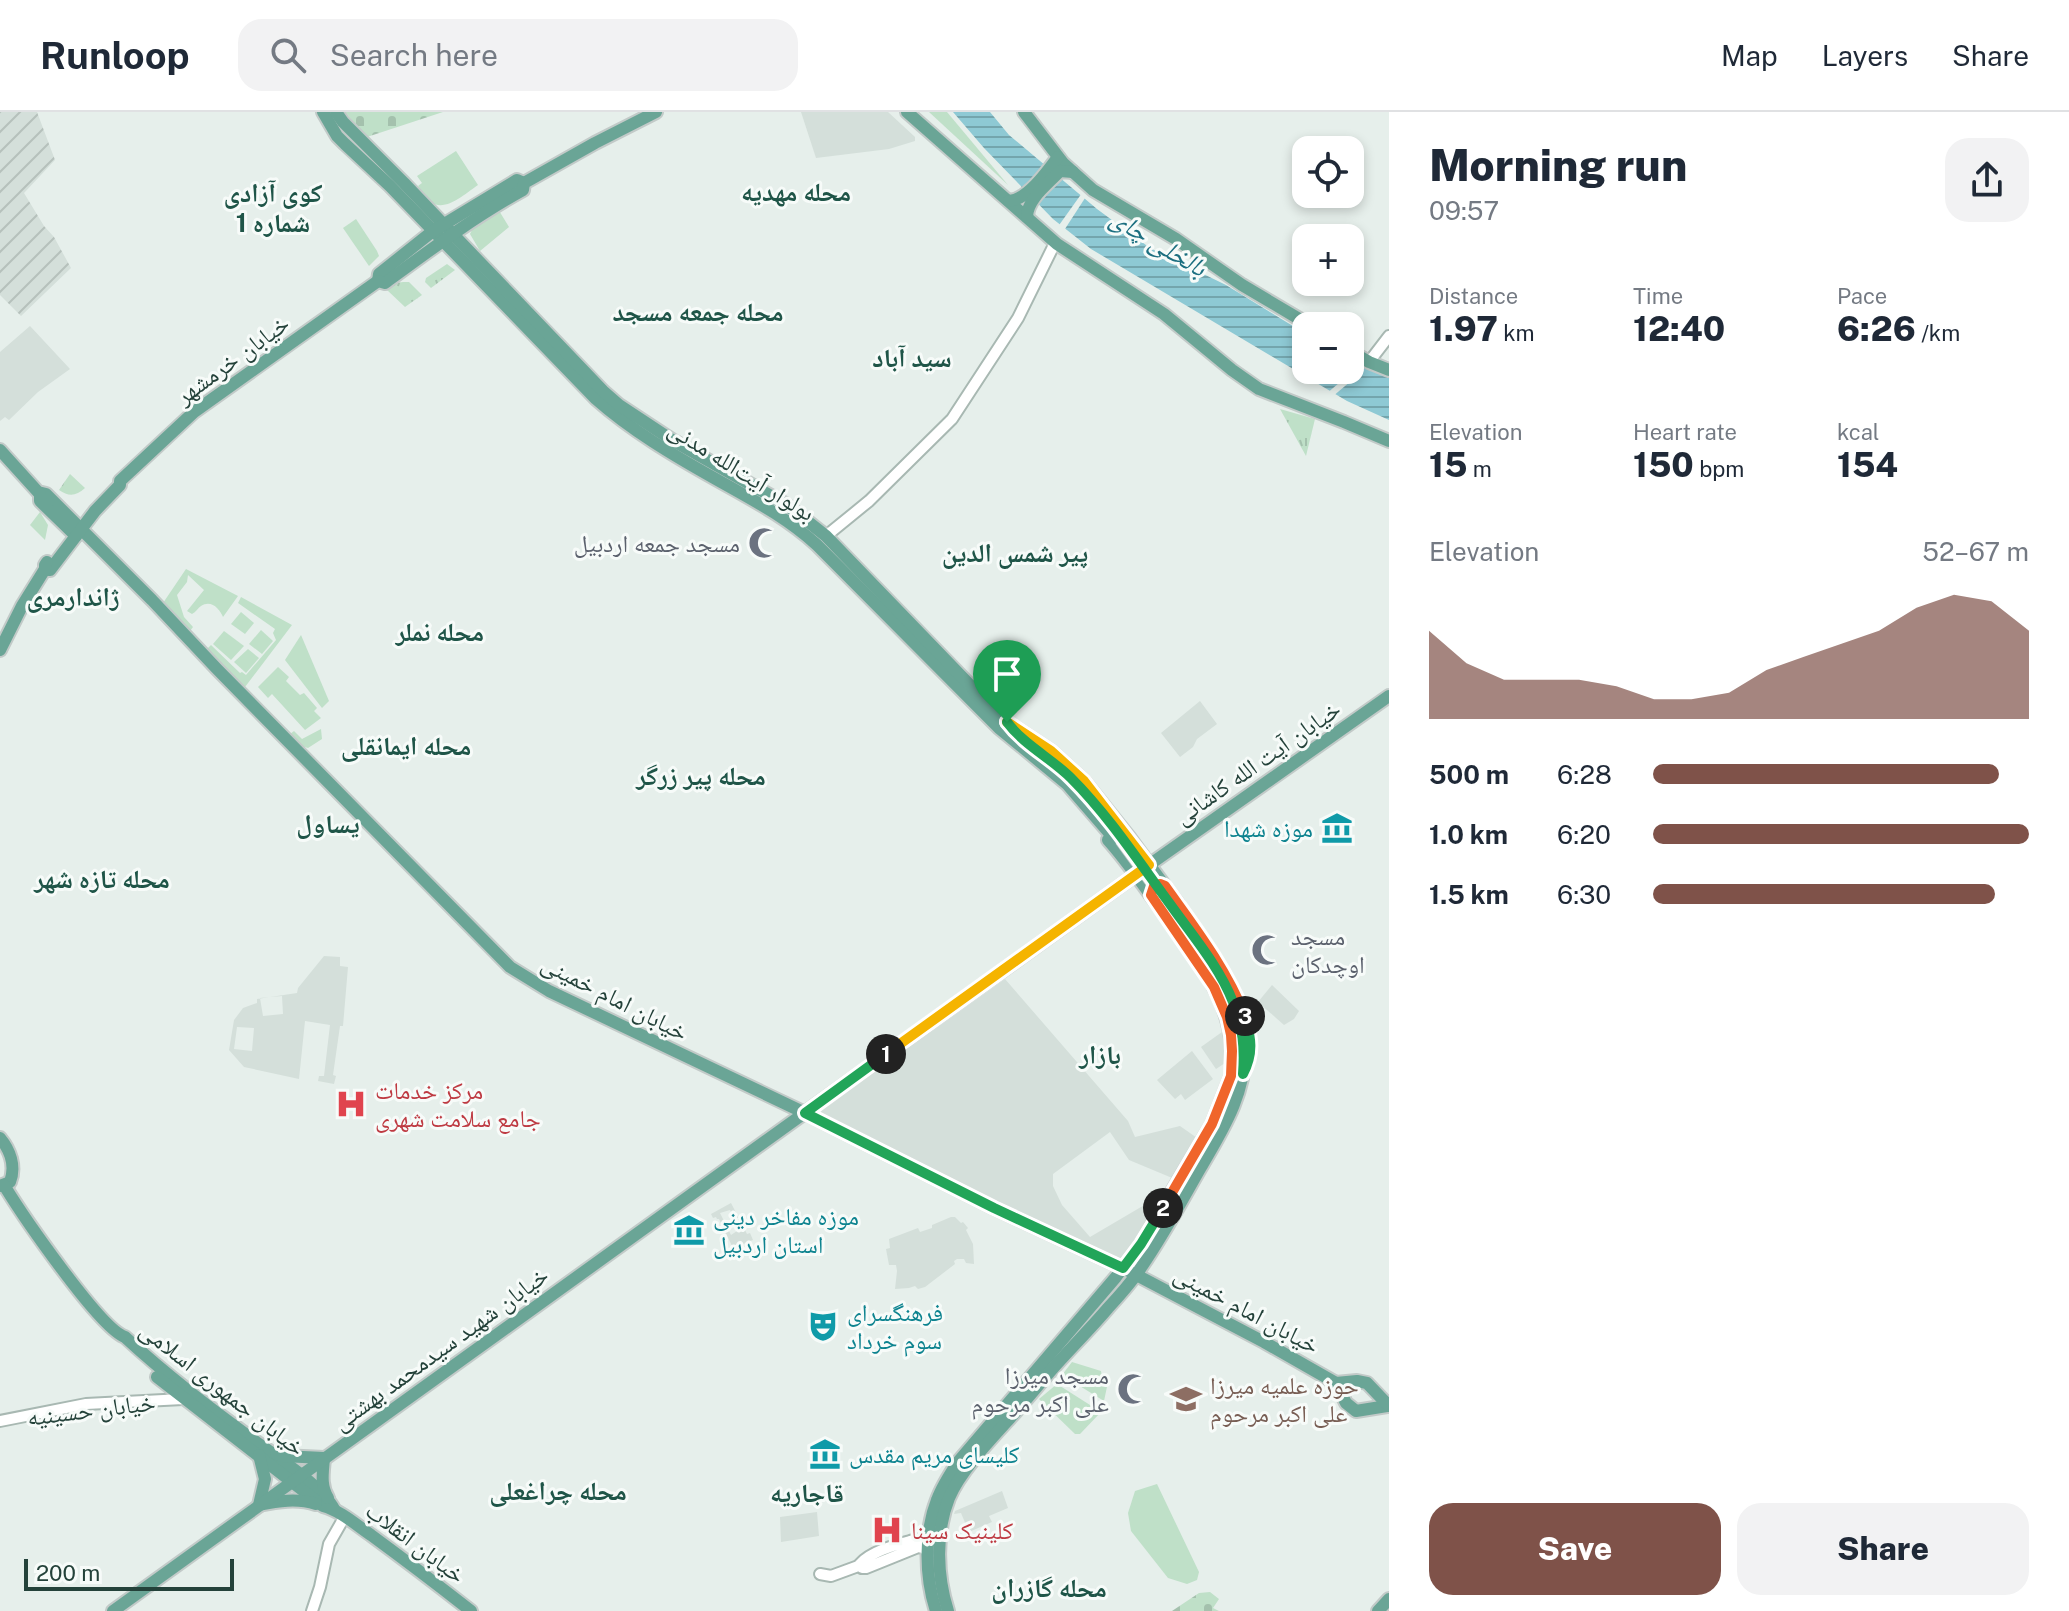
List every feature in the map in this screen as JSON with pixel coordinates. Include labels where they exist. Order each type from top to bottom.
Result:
[{"type":"main road","points":[[323,112],[337,136],[443,233]]},
{"type":"main road","points":[[336,112],[443,233]]},
{"type":"main road","name":"خیابان خرمشهر","points":[[76,530],[120,485],[120,481],[194,412],[378,281],[385,283],[443,233],[523,190],[524,183],[656,112]]},
{"type":"main road","points":[[907,112],[1055,243],[1164,314],[1259,389],[1389,441]]},
{"type":"main road","points":[[1024,112],[1061,166],[1093,190],[1176,239],[1242,285],[1292,315]]},
{"type":"main road","points":[[1009,201],[1027,200],[1061,166]]},
{"type":"main road","points":[[1027,200],[1027,217]]},
{"type":"main road","name":"بولوار آیت‌الله مدنی","points":[[443,233],[619,405],[672,440],[787,505],[826,536],[1003,725]]},
{"type":"main road","name":"بولوار آیت‌الله مدنی","points":[[443,233],[576,380],[613,414],[667,450],[781,516],[817,545],[1017,739],[1073,780],[1121,842]]},
{"type":"main road","points":[[1364,359],[1389,370]]},
{"type":"main road","name":"خیابان امام خمینی","points":[[0,450],[40,494],[40,501],[76,530],[510,967],[549,991],[805,1113],[1119,1273],[1264,1342],[1336,1383]]},
{"type":"main road","points":[[0,650],[27,597],[45,569],[50,570],[76,530]]},
{"type":"main road","name":"خیابان آیت الله کاشانی","points":[[1133,871],[1389,696]]},
{"type":"main road","points":[[948,1611],[940,1579],[934,1530],[955,1485],[997,1432],[1132,1279],[1234,1106],[1241,1052],[1242,1027],[1223,980],[1121,842],[1084,781],[1036,740],[1003,725]]},
{"type":"main road","points":[[936,1611],[929,1555],[937,1500],[958,1462],[1141,1244],[1251,1055],[1245,1015],[1232,985],[1147,861],[1121,842],[1043,769],[1012,747],[1003,725]]},
{"type":"main road","points":[[1121,842],[1133,871],[1207,975],[1219,997],[1231,1035],[1237,1075]]},
{"type":"main road","points":[[805,1113],[1133,871]]},
{"type":"main road","points":[[1151,895],[1154,886],[1165,886]]},
{"type":"main road","name":"خیابان شهید سیدمحمد بهشتی","points":[[113,1611],[805,1113]]},
{"type":"main road","points":[[0,1138],[13,1169],[10,1182],[2,1186]]},
{"type":"main road","name":"خیابان جمهوری اسلامی","points":[[2,1186],[98,1315],[118,1335],[125,1337],[160,1370],[333,1508]]},
{"type":"main road","name":"خیابان جمهوری اسلامی","points":[[118,1335],[120,1342],[183,1399],[264,1454]]},
{"type":"main road","points":[[1336,1383],[1367,1383],[1388,1406],[1356,1411],[1346,1403],[1336,1383]]},
{"type":"main road","points":[[264,1454],[324,1458],[322,1481],[333,1508],[297,1501],[259,1505],[265,1479],[264,1454]]},
{"type":"main road","name":"خیابان انقلاب","points":[[333,1508],[471,1611]]},
{"type":"main road","points":[[1378,1611],[1389,1599]]},
{"type":"street","points":[[826,536],[869,501],[952,419],[1018,318],[1055,243]]},
{"type":"street","points":[[1369,362],[1389,336]]},
{"type":"street","name":"خیابان حسینیه","points":[[0,1421],[86,1404],[183,1399]]},
{"type":"street","points":[[312,1611],[329,1544],[333,1508]]},
{"type":"street","points":[[861,1565],[863,1559],[914,1539],[923,1539],[934,1530]]},
{"type":"street","points":[[820,1574],[831,1576],[861,1565],[866,1568],[918,1547],[924,1548],[929,1555]]},
{"type":"shaded area","points":[[0,112],[37,112],[55,160],[24,193],[71,268],[21,316],[0,295]]},
{"type":"shaded area","points":[[801,112],[888,112],[915,137],[915,141],[889,149],[816,158]]},
{"type":"shaded area","points":[[30,326],[70,369],[38,392],[9,420],[5,417],[0,421],[0,352]]},
{"type":"shaded area","points":[[1200,701],[1217,724],[1180,757],[1161,733]]},
{"type":"shaded area","points":[[324,956],[340,957],[340,966],[348,967],[334,1084],[318,1081],[319,1076],[324,1076],[330,1025],[305,1021],[299,1079],[244,1067],[229,1050],[234,1020],[243,1008],[260,999],[263,1016],[283,1014],[282,996],[269,997],[297,993]],"holes":[[[237,1027],[254,1028],[252,1051],[234,1049]]]},
{"type":"shaded area","points":[[1005,979],[1128,1121],[1135,1137],[1180,1126],[1200,1140],[1177,1180],[1129,1160],[1110,1132],[1053,1174],[1053,1186],[1062,1205],[1090,1237],[1158,1197],[1164,1203],[1120,1265],[815,1115]]},
{"type":"shaded area","points":[[1272,985],[1299,1011],[1294,1019],[1284,1025],[1258,1002]]},
{"type":"shaded area","points":[[1222,1032],[1228,1038],[1230,1057],[1216,1069],[1201,1047]]},
{"type":"shaded area","points":[[1192,1051],[1213,1079],[1185,1100],[1181,1094],[1175,1099],[1157,1080]]},
{"type":"shaded area","points":[[731,1203],[753,1240],[733,1248],[719,1219],[711,1214]],"holes":[[[730,1210],[740,1229],[731,1235],[720,1213]]]},
{"type":"shaded area","points":[[951,1217],[968,1228],[974,1264],[957,1259],[955,1264],[925,1287],[895,1289],[896,1265],[889,1265],[886,1249],[890,1248],[889,1239],[918,1228],[920,1232],[932,1228],[932,1225]]},
{"type":"shaded area","points":[[1002,1491],[1008,1508],[989,1516],[992,1522],[969,1532],[961,1513],[954,1514],[955,1511]]},
{"type":"shaded area","points":[[817,1512],[819,1536],[781,1542],[780,1517]]},
{"type":"green space","points":[[345,112],[443,112],[367,137]]},
{"type":"green space","points":[[929,112],[947,112],[1008,185]]},
{"type":"green space","points":[[456,151],[478,185],[449,204],[437,205],[418,186],[422,183],[417,176]]},
{"type":"green space","points":[[498,209],[509,227],[480,251],[470,234],[472,229]]},
{"type":"green space","points":[[356,219],[379,256],[369,266],[343,228]]},
{"type":"green space","points":[[447,264],[455,270],[431,288],[425,282],[426,278]]},
{"type":"green space","points":[[409,282],[422,295],[405,307],[387,290],[396,283]]},
{"type":"green space","points":[[1280,409],[1315,419],[1306,456]]},
{"type":"green space","points":[[70,474],[85,488],[72,495],[59,490]]},
{"type":"green space","points":[[40,512],[48,525],[45,540],[30,525]]},
{"type":"green space","points":[[186,569],[238,596],[223,617],[212,604],[201,606],[192,614],[187,611],[204,590],[188,575],[187,582],[177,595],[184,617],[193,627],[190,631],[163,603]]},
{"type":"green space","points":[[241,597],[292,625],[245,687],[207,649],[211,645],[246,675],[276,640],[275,629],[238,603]]},
{"type":"green space","points":[[241,612],[254,623],[245,634],[231,624]]},
{"type":"green space","points":[[261,630],[273,641],[262,654],[249,644]]},
{"type":"green space","points":[[224,631],[244,646],[231,660],[213,644]]},
{"type":"green space","points":[[301,635],[329,701],[322,708],[285,660]]},
{"type":"green space","points":[[248,649],[259,658],[246,673],[234,662]]},
{"type":"green space","points":[[278,667],[289,677],[286,681],[300,695],[304,693],[317,708],[314,711],[321,718],[305,730],[272,694],[268,698],[258,687]]},
{"type":"green space","points":[[321,729],[322,739],[308,748],[301,746],[290,734],[294,731],[302,739]]},
{"type":"green space","points":[[1072,1362],[1101,1371],[1108,1382],[1104,1401],[1062,1375]]},
{"type":"green space","points":[[1057,1384],[1101,1412],[1080,1434],[1075,1434],[1039,1399]]},
{"type":"green space","points":[[1157,1484],[1199,1572],[1197,1580],[1187,1584],[1168,1578],[1131,1531],[1128,1513],[1135,1491]]},
{"type":"green space","points":[[1210,1592],[1219,1599],[1213,1608],[1219,1611],[1172,1611],[1199,1593]]},
{"type":"water","points":[[953,112],[990,112],[1009,135],[1097,209],[1150,248],[1226,285],[1292,325],[1292,368],[1091,249],[1053,219]]},
{"type":"water","points":[[1364,367],[1389,378],[1389,420],[1318,384],[1364,384]]},
{"type":"pier","points":[[1082,193],[1087,195],[1063,232],[1057,228]]},
{"type":"pier","points":[[1338,384],[1347,384],[1332,397],[1326,394]]},
{"type":"place","name":"مسجد جمعه اردبیل","points":[[764,543]]},
{"type":"place","name":"موزه شهدا","points":[[1337,828]]},
{"type":"place","name":"مسجد اوچدکان","points":[[1267,950]]},
{"type":"place","name":"مرکز خدمات جامع سلامت شهری","points":[[351,1104]]},
{"type":"place","name":"موزه مفاخر دینی استان اردبیل","points":[[689,1230]]},
{"type":"place","name":"فرهنگسرای سوم خرداد","points":[[823,1326]]},
{"type":"place","name":"مسجد میرزا علی اکبر مرحوم","points":[[1133,1389]]},
{"type":"place","name":"حوزه علمیه میرزا علی اکبر مرحوم","points":[[1186,1399]]},
{"type":"place","name":"کلیسای مریم مقدس","points":[[825,1454]]},
{"type":"place","name":"کلینیک سینا","points":[[887,1530]]},
{"type":"district","name":"محله مهدیه","points":[[796,191]]},
{"type":"district","name":"کوی آزادی شماره 1","points":[[273,207]]},
{"type":"district","name":"محله جمعه مسجد","points":[[698,311]]},
{"type":"district","name":"سید آباد","points":[[912,357]]},
{"type":"district","name":"پیر شمس الدین","points":[[1015,552]]},
{"type":"district","name":"ژاندارمری","points":[[73,596]]},
{"type":"district","name":"محله نملر","points":[[440,631]]},
{"type":"district","name":"محله ایمانقلی","points":[[406,745]]},
{"type":"district","name":"محله پیر زرگر","points":[[701,775]]},
{"type":"district","name":"یساول","points":[[328,823]]},
{"type":"district","name":"محله تازه شهر","points":[[102,878]]},
{"type":"district","name":"بازار","points":[[1100,1054]]},
{"type":"district","name":"محله چراغعلی","points":[[558,1490]]},
{"type":"district","name":"قاجاریه","points":[[807,1492]]},
{"type":"district","name":"محله گازران","points":[[1049,1587]]},
{"type":"route","points":[[1007,722],[1019,736],[1073,780],[1122,839],[1167,901],[1205,952],[1223,980],[1242,1027],[1245,1053],[1243,1074],[1251,1055],[1245,1015],[1219,962],[1165,886],[1160,884],[1154,886],[1151,895],[1219,997],[1231,1035],[1231,1076],[1212,1124],[1174,1191],[1123,1268],[994,1208],[805,1113],[1082,913],[1135,875],[1149,865],[1084,781],[1051,751],[1007,722]]},
{"type":"water label","name":"بالخلی چای","points":[[1159,242]]}]
